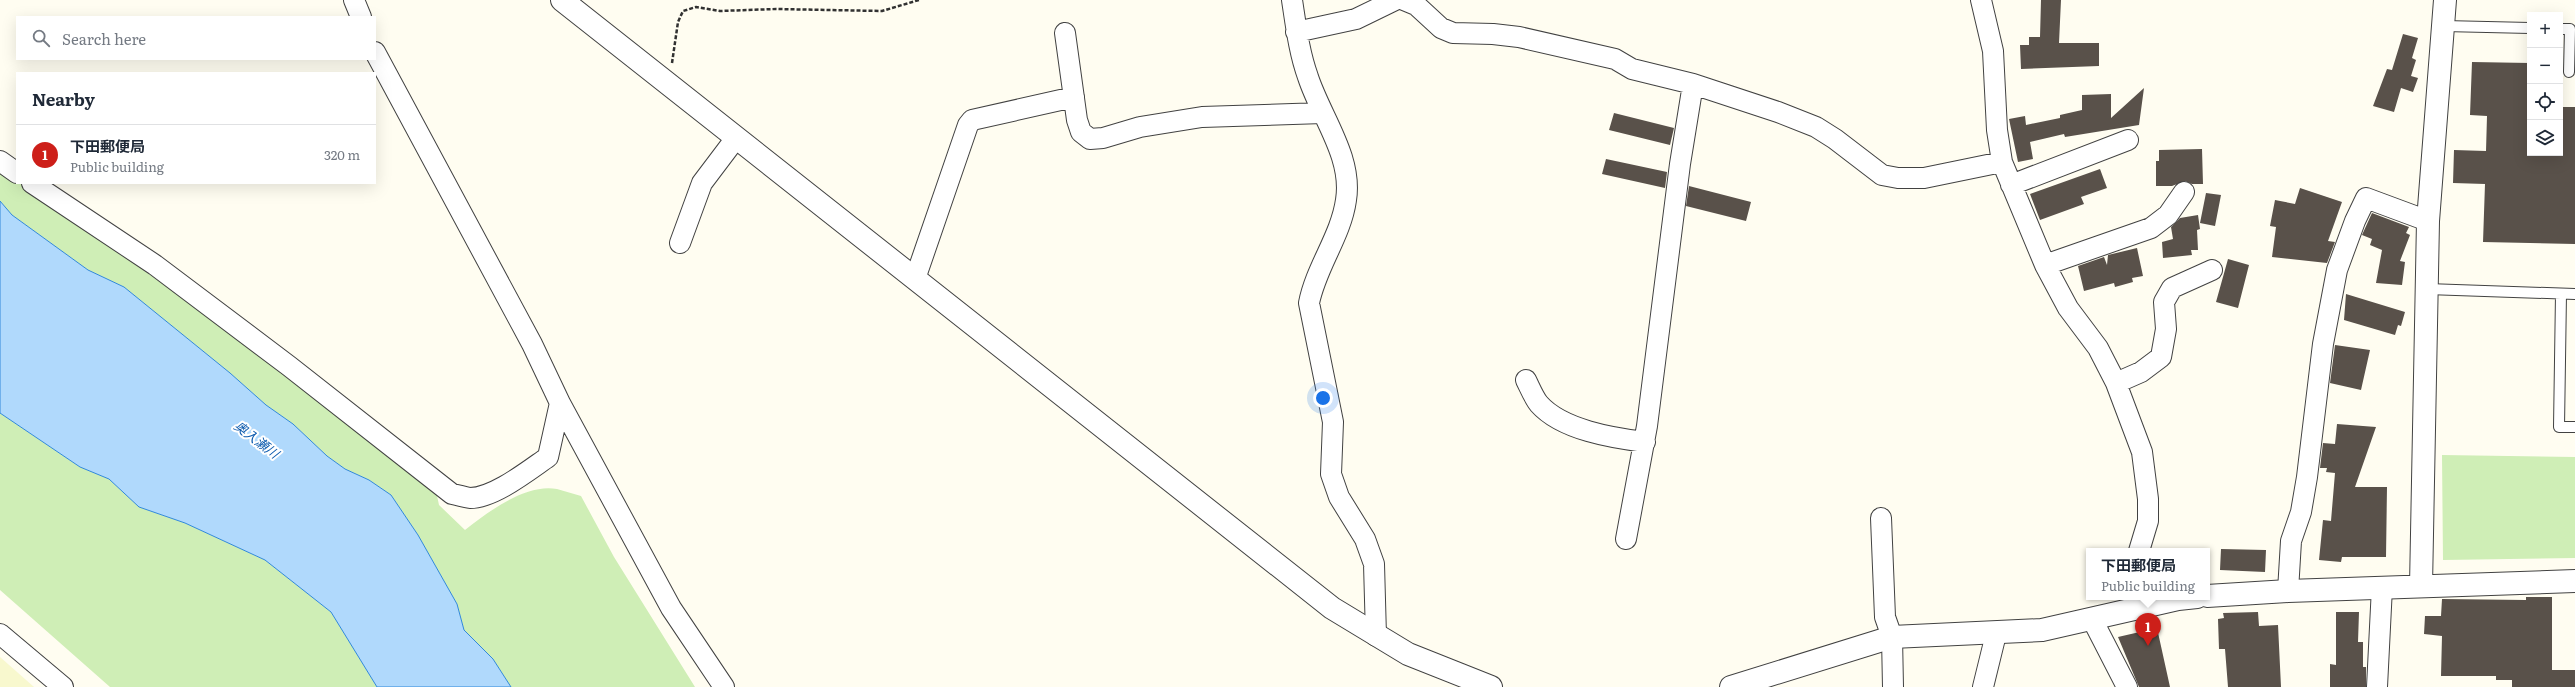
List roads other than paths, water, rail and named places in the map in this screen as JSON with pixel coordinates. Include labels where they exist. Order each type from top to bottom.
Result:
[{"type":"street","points":[[354,0],[361,16]]},
{"type":"street","points":[[562,0],[1332,608],[1376,636],[1459,681],[1491,687]]},
{"type":"street","points":[[1292,0],[1296,32],[1308,77],[1346,173],[1346,200],[1342,219],[1313,283],[1309,303],[1333,422],[1331,474],[1339,497],[1365,539],[1374,564],[1376,636]]},
{"type":"street","points":[[1296,32],[1356,19],[1394,0]]},
{"type":"street","points":[[1404,0],[1416,5],[1441,28],[1453,33],[1493,34],[1519,37],[1615,60],[1632,69],[1693,84],[1816,127],[1835,139],[1882,175],[1898,178],[1924,178],[2002,162]]},
{"type":"street","points":[[2421,586],[2428,221],[2444,26],[2444,0]]},
{"type":"street","points":[[1980,1],[1993,51],[1998,130],[2002,162],[2045,265],[2068,308],[2098,348],[2116,383],[2142,452],[2148,499],[2148,521],[2140,548]]},
{"type":"street","points":[[1065,33],[1074,97],[1081,132],[1090,139],[1103,138],[1140,127],[1202,118],[1323,113]]},
{"type":"street","points":[[376,54],[532,344],[560,403],[671,608],[724,687]]},
{"type":"street","points":[[1626,539],[1645,442],[1680,164],[1693,84]]},
{"type":"street","points":[[915,279],[968,125],[972,120],[1074,97]]},
{"type":"street","points":[[680,243],[702,183],[736,138]]},
{"type":"street","points":[[2011,185],[2128,140]]},
{"type":"street","points":[[0,161],[16,172]]},
{"type":"street","points":[[33,184],[155,266],[289,366],[452,494],[471,498],[488,494],[526,473],[548,457],[560,403]]},
{"type":"street","points":[[2045,265],[2151,228],[2168,215],[2184,192]]},
{"type":"street","points":[[2288,591],[2291,542],[2301,512],[2307,477],[2323,344],[2337,270],[2355,221],[2366,198],[2428,221]]},
{"type":"street","points":[[2116,383],[2141,372],[2161,357],[2166,330],[2164,302],[2172,288],[2212,270]]},
{"type":"street","points":[[1526,380],[1540,405],[1565,422],[1618,438],[1645,442]]},
{"type":"street","points":[[1882,518],[1885,617],[1892,637],[1893,687]]},
{"type":"street","points":[[2210,596],[2382,587],[2575,581]]},
{"type":"street","points":[[2377,687],[2382,587]]},
{"type":"street","points":[[1731,687],[1892,637],[1996,634],[2042,630],[2092,619],[2125,604],[2167,600]]},
{"type":"street","points":[[2092,619],[2127,687]]},
{"type":"street","points":[[0,634],[63,687]]},
{"type":"street","points":[[1983,687],[1996,634]]},
{"type":"lane","points":[[2444,26],[2527,28]]},
{"type":"lane","points":[[2563,29],[2570,29],[2570,72]]},
{"type":"lane","points":[[2427,289],[2575,294]]},
{"type":"lane","points":[[2560,294],[2559,427],[2575,427]]},
{"type":"water","name":"奥入瀬川","points":[[0,201],[12,215],[88,270],[124,287],[230,373],[266,405],[293,424],[327,456],[345,469],[369,480],[391,495],[418,535],[457,604],[464,630],[493,659],[511,687],[377,687],[331,612],[265,560],[185,523],[139,507],[109,479],[80,467],[0,413]]},
{"type":"place","name":"下田郵便局","points":[[2148,646]]}]
